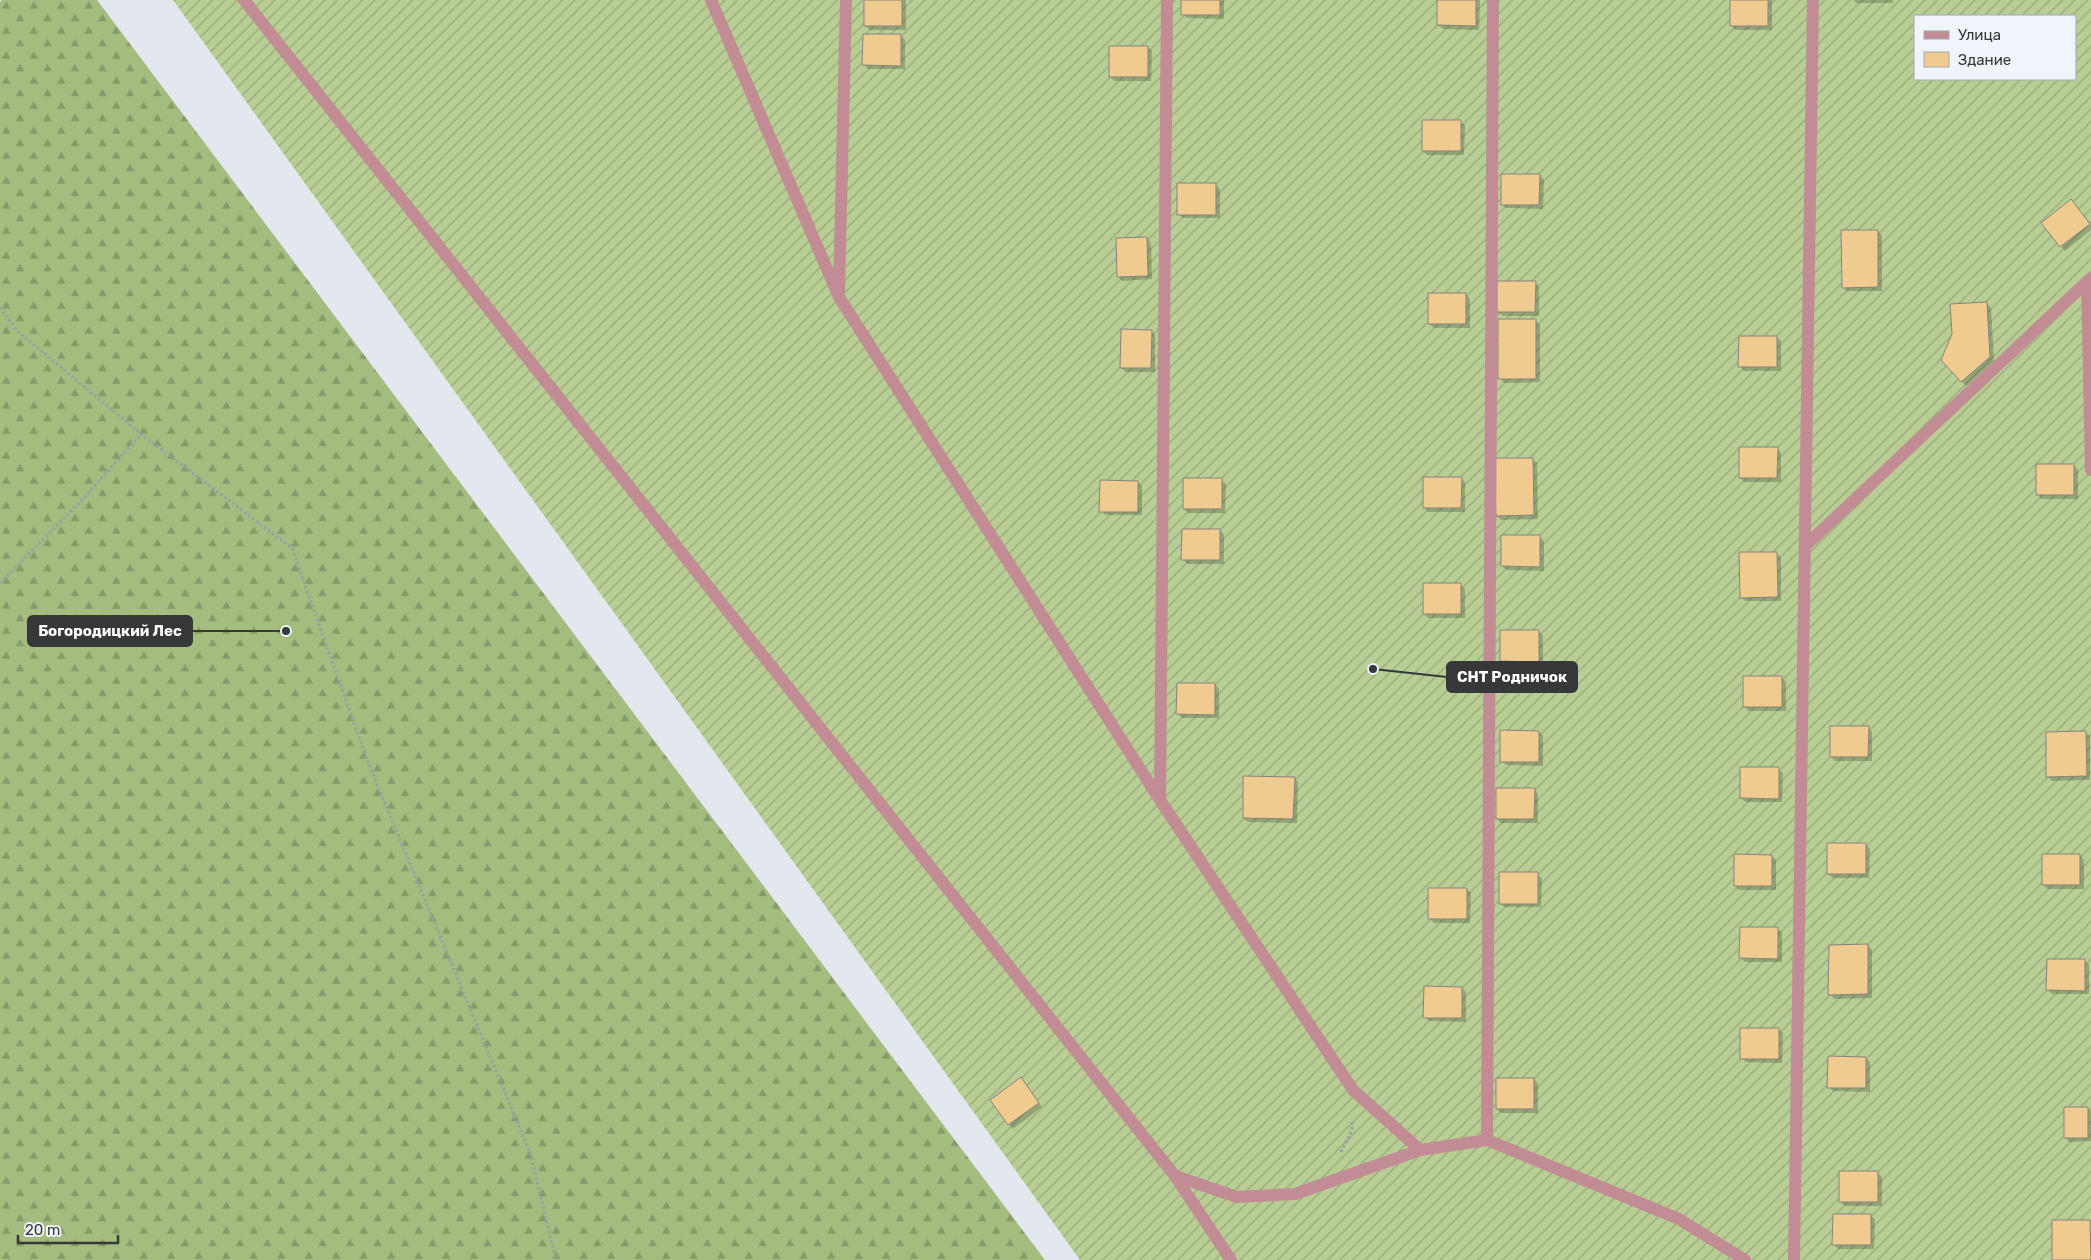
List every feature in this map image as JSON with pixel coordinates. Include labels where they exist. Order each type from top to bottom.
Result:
[{"type":"street","points":[[244,0],[1175,1176],[1231,1260]]},
{"type":"street","points":[[711,0],[839,297],[1160,800],[1352,1090],[1420,1150]]},
{"type":"street","points":[[839,297],[846,0]]},
{"type":"street","points":[[1160,800],[1167,0]]},
{"type":"street","points":[[1487,1140],[1493,0]]},
{"type":"street","points":[[1794,1260],[1813,0]]},
{"type":"street","points":[[1806,545],[2089,280]]},
{"type":"street","points":[[2089,280],[2091,470]]},
{"type":"street","points":[[1175,1176],[1237,1197],[1295,1194],[1420,1150],[1487,1140],[1679,1219],[1745,1260]]},
{"type":"path","points":[[0,307],[16,330],[141,434],[292,548],[367,760],[530,1153],[556,1260]]},
{"type":"path","points":[[0,583],[81,501],[141,434]]},
{"type":"path","points":[[1338,1156],[1352,1130],[1352,1090]]},
{"type":"green space","points":[[2,0],[97,0],[1045,1260],[0,1260],[0,2]]},
{"type":"green space","points":[[173,0],[2091,0],[2091,1260],[1080,1260]]},
{"type":"building","points":[[864,0],[902,0],[902,26],[864,26]]},
{"type":"building","points":[[1181,0],[1220,0],[1220,15],[1181,15]]},
{"type":"building","points":[[1437,0],[1476,0],[1476,26],[1437,25]]},
{"type":"building","points":[[1730,0],[1768,0],[1768,26],[1730,26]]},
{"type":"building","points":[[863,34],[901,34],[901,66],[862,65]]},
{"type":"building","points":[[1109,46],[1148,46],[1148,77],[1109,77]]},
{"type":"building","points":[[1422,120],[1461,120],[1461,151],[1422,151]]},
{"type":"building","points":[[1501,174],[1540,174],[1539,205],[1501,205]]},
{"type":"building","points":[[1177,183],[1216,183],[1216,215],[1177,215]]},
{"type":"building","points":[[2071,199],[2090,224],[2060,247],[2041,223]]},
{"type":"building","points":[[1841,230],[1878,230],[1878,287],[1842,288]]},
{"type":"building","points":[[1147,237],[1148,276],[1117,277],[1116,238]]},
{"type":"building","points":[[1497,281],[1536,281],[1535,312],[1497,312]]},
{"type":"building","points":[[1428,293],[1466,293],[1466,324],[1428,324]]},
{"type":"building","points":[[1987,302],[1990,357],[1961,382],[1941,360],[1952,334],[1950,304]]},
{"type":"building","points":[[1498,319],[1536,319],[1536,379],[1498,379]]},
{"type":"building","points":[[1121,329],[1152,330],[1151,368],[1120,368]]},
{"type":"building","points":[[1739,336],[1777,336],[1777,367],[1738,367]]},
{"type":"building","points":[[1739,447],[1778,447],[1777,478],[1739,478]]},
{"type":"building","points":[[1494,458],[1533,458],[1534,515],[1496,516]]},
{"type":"building","points":[[2036,464],[2074,464],[2074,495],[2036,495]]},
{"type":"building","points":[[1423,477],[1462,477],[1461,508],[1423,508]]},
{"type":"building","points":[[1183,478],[1222,478],[1222,509],[1183,509]]},
{"type":"building","points":[[1100,480],[1138,481],[1138,512],[1099,512]]},
{"type":"building","points":[[1182,529],[1220,529],[1220,560],[1181,560]]},
{"type":"building","points":[[1501,535],[1540,535],[1540,567],[1501,566]]},
{"type":"building","points":[[1739,552],[1777,552],[1778,597],[1740,598]]},
{"type":"building","points":[[1423,583],[1461,583],[1461,614],[1423,614]]},
{"type":"building","points":[[1500,630],[1539,630],[1539,662],[1500,661]]},
{"type":"building","points":[[1743,676],[1782,676],[1782,707],[1743,707]]},
{"type":"building","points":[[1177,683],[1215,683],[1215,715],[1176,714]]},
{"type":"building","points":[[1830,726],[1869,726],[1868,757],[1830,757]]},
{"type":"building","points":[[1500,730],[1539,731],[1539,762],[1500,762]]},
{"type":"building","points":[[2086,731],[2087,776],[2046,777],[2046,732]]},
{"type":"building","points":[[1740,767],[1779,767],[1779,799],[1740,798]]},
{"type":"building","points":[[1243,776],[1295,777],[1293,819],[1243,818]]},
{"type":"building","points":[[1496,788],[1535,788],[1534,819],[1496,819]]},
{"type":"building","points":[[1827,843],[1866,843],[1866,874],[1827,874]]},
{"type":"building","points":[[1734,854],[1772,855],[1772,886],[1734,886]]},
{"type":"building","points":[[2042,854],[2080,854],[2080,885],[2042,885]]},
{"type":"building","points":[[1499,872],[1538,872],[1538,904],[1499,904]]},
{"type":"building","points":[[1428,888],[1467,888],[1467,919],[1428,919]]},
{"type":"building","points":[[1740,927],[1778,927],[1778,959],[1739,958]]},
{"type":"building","points":[[1868,944],[1868,994],[1828,995],[1829,945]]},
{"type":"building","points":[[2047,959],[2085,959],[2085,991],[2046,990]]},
{"type":"building","points":[[1424,986],[1462,987],[1462,1018],[1423,1018]]},
{"type":"building","points":[[1740,1028],[1779,1028],[1779,1059],[1740,1059]]},
{"type":"building","points":[[1828,1056],[1866,1057],[1866,1088],[1827,1088]]},
{"type":"building","points":[[1021,1077],[1039,1103],[1008,1125],[990,1100]]},
{"type":"building","points":[[1496,1078],[1534,1078],[1534,1109],[1496,1109]]},
{"type":"building","points":[[2064,1107],[2088,1107],[2088,1138],[2064,1138]]},
{"type":"building","points":[[1839,1171],[1878,1171],[1878,1202],[1839,1202]]},
{"type":"building","points":[[1833,1214],[1871,1214],[1871,1245],[1832,1245]]},
{"type":"building","points":[[2052,1220],[2090,1220],[2091,1260],[2052,1260]]},
{"type":"place","name":"Богородицкий Лес","points":[[286,631]]},
{"type":"place","name":"СНТ Родничок","points":[[1373,669]]}]
